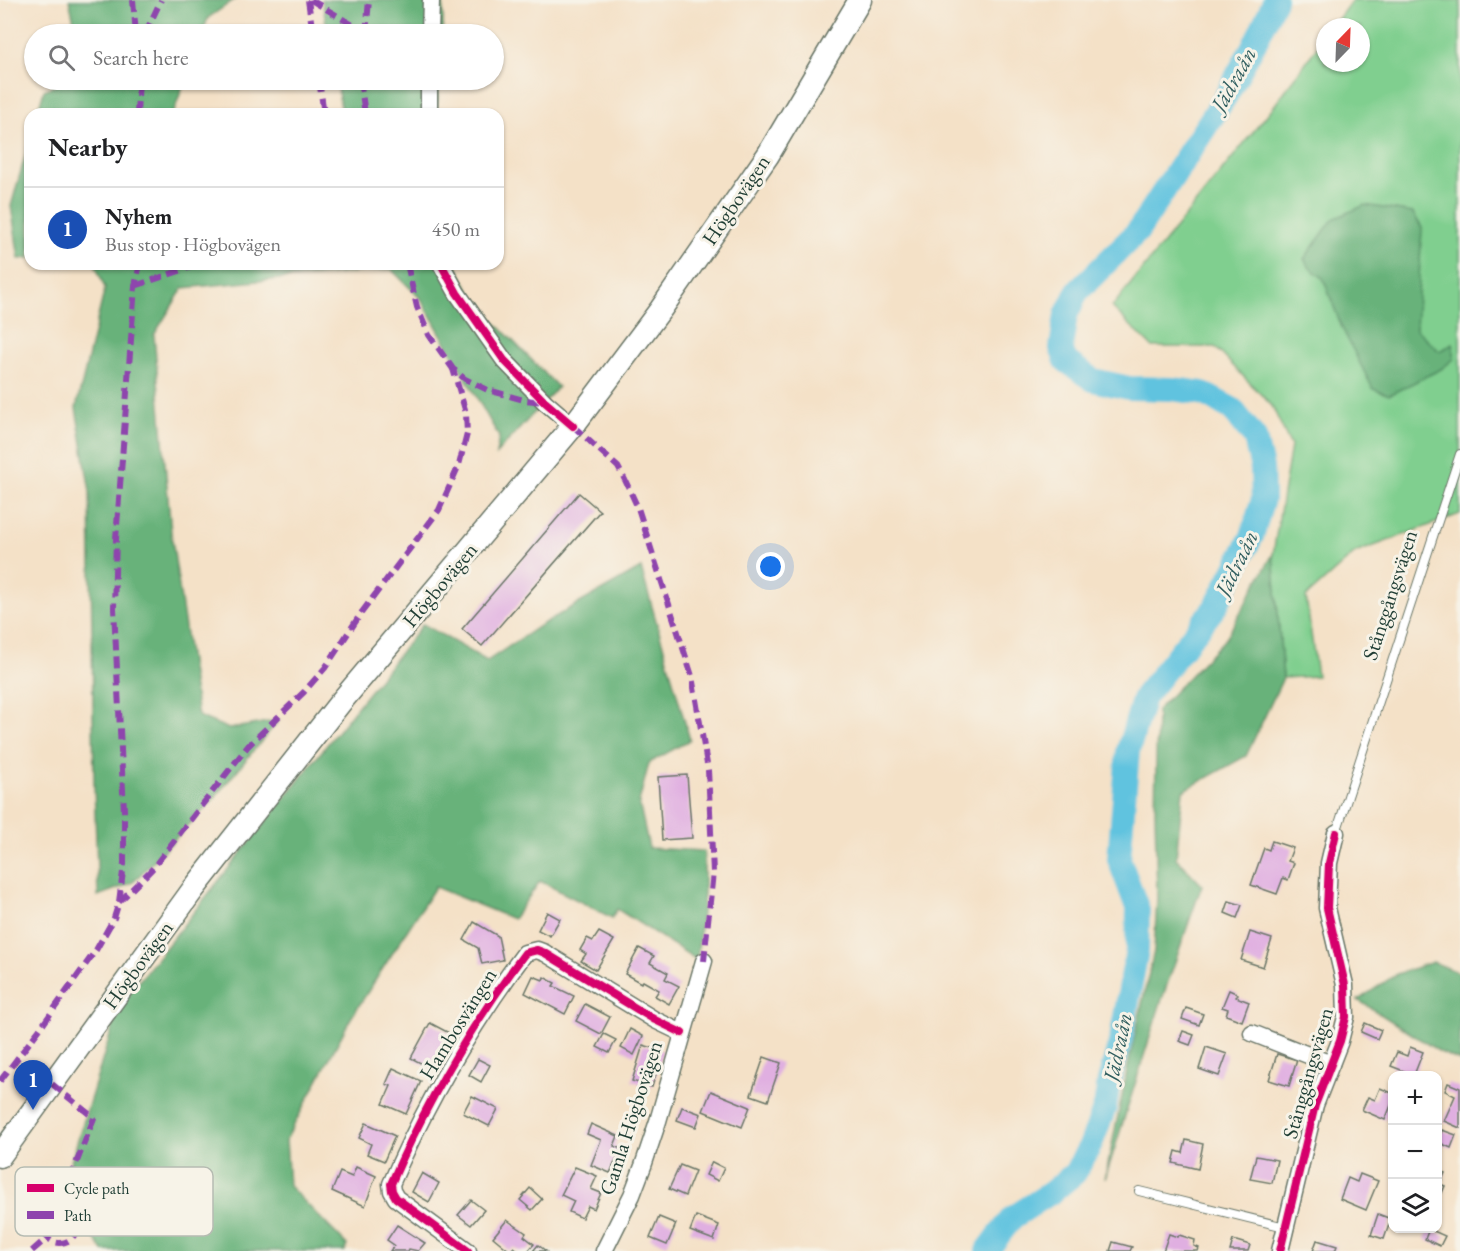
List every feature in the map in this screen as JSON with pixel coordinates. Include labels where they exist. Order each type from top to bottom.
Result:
[{"type":"main road","name":"Högbovägen","points":[[0,1156],[200,881],[340,703],[573,426],[661,309],[768,154],[860,0]]},
{"type":"street","points":[[430,24],[431,0]]},
{"type":"street","points":[[429,90],[429,108]]},
{"type":"street","points":[[444,270],[457,293],[504,360],[545,402],[573,426]]},
{"type":"street","name":"Stånggångsvägen","points":[[1280,1251],[1315,1105],[1344,1028],[1345,985],[1327,908],[1329,863],[1336,833]]},
{"type":"street","name":"Hambosvängen","points":[[468,1251],[396,1198],[392,1191],[392,1184],[446,1074],[481,1017],[525,953],[537,950],[545,953],[655,1020],[682,1033]]},
{"type":"street","name":"Gamla Högbovägen","points":[[604,1251],[632,1195],[643,1166],[704,961]]},
{"type":"street","name":"Stånggångsvägen","points":[[1252,1033],[1331,1064]]},
{"type":"lane","name":"Stånggångsvägen","points":[[1336,833],[1460,454]]},
{"type":"lane","points":[[1139,1191],[1285,1227]]},
{"type":"green space","points":[[69,0],[234,0],[208,18],[206,24],[75,24]]},
{"type":"green space","points":[[322,0],[443,0],[443,24],[326,24]]},
{"type":"green space","points":[[1352,0],[1460,0],[1460,514],[1355,553],[1306,597],[1317,676],[1283,678],[1273,554],[1291,446],[1272,406],[1215,347],[1152,347],[1112,307],[1274,106],[1316,48],[1316,72],[1370,72],[1370,18],[1339,18]]},
{"type":"green space","points":[[44,90],[181,90],[175,108],[39,108]]},
{"type":"green space","points":[[338,90],[439,90],[437,108],[341,108]]},
{"type":"green space","points":[[24,160],[24,259],[19,259],[11,206]]},
{"type":"green space","points":[[1365,205],[1413,213],[1422,228],[1416,329],[1439,351],[1453,344],[1454,359],[1441,369],[1389,395],[1373,389],[1342,328],[1323,278],[1310,268],[1304,259],[1333,219]]},
{"type":"green space","points":[[98,270],[380,270],[183,288],[154,335],[171,532],[198,716],[229,729],[279,720],[211,802],[132,883],[98,896],[94,785],[90,492],[76,408],[105,288]]},
{"type":"green space","points":[[392,270],[458,270],[478,305],[558,387],[496,454],[499,437],[421,299]]},
{"type":"green space","points":[[1273,554],[1283,678],[1246,756],[1183,791],[1176,858],[1202,885],[1161,1002],[1105,1179],[1154,951],[1157,898],[1155,812],[1157,710],[1226,638]]},
{"type":"green space","points":[[641,568],[690,740],[649,763],[639,802],[649,848],[704,851],[704,893],[697,960],[617,909],[612,918],[540,881],[513,919],[435,887],[351,1018],[286,1140],[289,1186],[347,1245],[345,1251],[103,1251],[93,1236],[213,1236],[213,1167],[69,1167],[119,1006],[423,624],[487,661],[541,625]]},
{"type":"green space","points":[[1433,962],[1460,973],[1460,1061],[1440,1052],[1358,1000],[1397,974]]},
{"type":"building","points":[[579,493],[600,511],[482,646],[462,629]]},
{"type":"building","points":[[687,775],[692,838],[662,840],[658,777]]},
{"type":"building","points":[[1272,841],[1293,848],[1288,861],[1294,863],[1288,880],[1283,878],[1277,894],[1251,885],[1264,848],[1269,850]]},
{"type":"building","points":[[1229,901],[1242,905],[1237,918],[1225,913]]},
{"type":"building","points":[[547,912],[560,919],[550,936],[538,930]]},
{"type":"building","points":[[474,922],[498,936],[503,960],[482,964],[478,948],[464,940]]},
{"type":"building","points":[[599,932],[614,940],[596,970],[581,961],[586,954],[580,950],[587,938],[593,941]]},
{"type":"building","points":[[1250,932],[1272,939],[1263,967],[1241,960]]},
{"type":"building","points":[[639,948],[654,956],[650,963],[668,973],[665,979],[679,986],[669,1004],[655,996],[659,990],[625,974]]},
{"type":"building","points":[[533,976],[543,980],[544,977],[555,983],[553,986],[574,996],[565,1014],[525,993]]},
{"type":"building","points":[[1229,990],[1238,994],[1236,997],[1249,1002],[1242,1021],[1226,1015],[1228,1009],[1222,1007]]},
{"type":"building","points":[[585,1004],[610,1017],[601,1034],[576,1021]]},
{"type":"building","points":[[1186,1008],[1203,1014],[1199,1025],[1182,1019]]},
{"type":"building","points":[[430,1023],[451,1034],[432,1069],[411,1058]]},
{"type":"building","points":[[1365,1023],[1381,1030],[1377,1039],[1361,1032]]},
{"type":"building","points":[[630,1029],[643,1036],[634,1055],[621,1048]]},
{"type":"building","points":[[1183,1031],[1194,1035],[1190,1045],[1179,1041]]},
{"type":"building","points":[[604,1034],[616,1040],[609,1053],[597,1047]]},
{"type":"building","points":[[643,1045],[663,1051],[652,1087],[632,1081]]},
{"type":"building","points":[[1206,1047],[1227,1054],[1219,1076],[1199,1069]]},
{"type":"building","points":[[1410,1047],[1423,1052],[1416,1071],[1404,1071],[1391,1066],[1397,1052],[1407,1056]]},
{"type":"building","points":[[1277,1054],[1297,1060],[1289,1086],[1269,1080]]},
{"type":"building","points":[[764,1057],[781,1063],[768,1101],[751,1095]]},
{"type":"building","points":[[478,1059],[490,1065],[481,1082],[469,1075]]},
{"type":"building","points":[[393,1068],[421,1081],[406,1114],[383,1104],[391,1086],[386,1084]]},
{"type":"building","points":[[1448,1083],[1460,1088],[1460,1128],[1444,1121],[1455,1096],[1445,1091]]},
{"type":"building","points":[[1380,1088],[1388,1091],[1388,1113],[1385,1120],[1362,1110],[1368,1097],[1375,1100]]},
{"type":"building","points":[[711,1091],[750,1107],[742,1127],[703,1111]]},
{"type":"building","points":[[472,1096],[498,1109],[489,1126],[463,1113]]},
{"type":"building","points":[[682,1107],[701,1114],[696,1127],[677,1120]]},
{"type":"building","points":[[366,1123],[395,1136],[384,1161],[367,1154],[371,1144],[359,1138]]},
{"type":"building","points":[[591,1124],[618,1136],[614,1146],[621,1149],[610,1173],[591,1165],[601,1140],[587,1134]]},
{"type":"building","points":[[1442,1130],[1456,1135],[1451,1148],[1442,1144]]},
{"type":"building","points":[[1186,1140],[1203,1144],[1198,1169],[1173,1163],[1176,1151],[1183,1153]]},
{"type":"building","points":[[1256,1156],[1277,1160],[1272,1183],[1250,1179]]},
{"type":"building","points":[[712,1162],[724,1168],[718,1181],[706,1175]]},
{"type":"building","points":[[680,1165],[695,1171],[685,1196],[669,1189]]},
{"type":"building","points":[[356,1167],[376,1176],[365,1206],[332,1191],[340,1172],[352,1177]]},
{"type":"building","points":[[575,1167],[597,1176],[591,1189],[601,1193],[594,1209],[588,1206],[582,1218],[569,1212],[574,1201],[561,1195]]},
{"type":"building","points":[[422,1173],[439,1183],[429,1202],[412,1192]]},
{"type":"building","points":[[1360,1174],[1378,1181],[1366,1210],[1340,1199],[1348,1178],[1357,1182]]},
{"type":"building","points":[[530,1188],[542,1199],[532,1210],[520,1200]]},
{"type":"building","points":[[471,1200],[484,1210],[471,1225],[458,1215]]},
{"type":"building","points":[[1378,1214],[1388,1218],[1388,1228],[1384,1239],[1371,1235]]},
{"type":"building","points":[[696,1216],[719,1225],[714,1240],[690,1231]]},
{"type":"building","points":[[659,1217],[676,1224],[667,1245],[650,1238]]},
{"type":"building","points":[[507,1220],[526,1233],[524,1236],[534,1244],[528,1251],[519,1251],[514,1247],[510,1251],[493,1237]]},
{"type":"building","points":[[397,1225],[425,1243],[418,1251],[409,1249],[408,1251],[390,1251],[394,1245],[387,1240]]},
{"type":"building","points":[[1427,1233],[1438,1233],[1445,1236],[1440,1246],[1425,1239]]},
{"type":"building","points":[[1169,1234],[1195,1240],[1194,1246],[1199,1248],[1198,1251],[1163,1251]]},
{"type":"building","points":[[1233,1240],[1250,1245],[1248,1251],[1230,1251]]},
{"type":"building","points":[[1317,1240],[1337,1246],[1335,1251],[1313,1251]]},
{"type":"building","points":[[1113,1242],[1132,1247],[1130,1251],[1110,1251]]},
{"type":"building","points":[[538,1245],[546,1251],[533,1251]]},
{"type":"waterway","name":"Jädraån","points":[[987,1251],[1012,1218],[1052,1192],[1075,1173],[1091,1144],[1105,1107],[1109,1081],[1121,1039],[1137,950],[1138,910],[1119,859],[1128,751],[1144,697],[1216,606],[1252,536],[1263,499],[1262,468],[1255,438],[1232,409],[1202,393],[1172,389],[1129,388],[1093,380],[1066,361],[1061,348],[1066,315],[1077,292],[1138,231],[1226,96],[1275,0]]},
{"type":"marked path","points":[[133,0],[135,24]]},
{"type":"marked path","points":[[150,24],[161,0]]},
{"type":"marked path","points":[[308,0],[312,24]]},
{"type":"marked path","points":[[311,0],[351,24]]},
{"type":"marked path","points":[[367,24],[369,0]]},
{"type":"marked path","points":[[137,108],[138,90]]},
{"type":"marked path","points":[[320,90],[323,108]]},
{"type":"marked path","points":[[361,90],[364,108]]},
{"type":"marked path","points":[[0,1081],[96,950],[114,918],[119,902],[124,864],[124,811],[114,608],[116,539],[135,286],[139,270]]},
{"type":"marked path","points":[[135,286],[182,270]]},
{"type":"marked path","points":[[408,270],[417,307],[429,335],[453,369],[465,379],[488,390],[524,400],[545,402]]},
{"type":"marked path","points":[[119,902],[152,869],[248,746],[304,692],[325,668],[362,612],[439,510],[459,465],[467,434],[466,413],[453,369]]},
{"type":"marked path","points":[[573,426],[618,467],[625,480],[638,508],[692,676],[708,770],[713,872],[704,961]]},
{"type":"marked path","points":[[52,1084],[94,1118],[75,1167]]},
{"type":"marked path","points":[[47,1236],[60,1243],[73,1236]]},
{"type":"marked path","points":[[32,1251],[47,1238]]},
{"type":"cycle path","points":[[444,270],[457,293],[504,360],[545,402],[573,426]]},
{"type":"cycle path","points":[[1280,1251],[1315,1105],[1340,1041],[1346,1017],[1345,985],[1327,908],[1329,863],[1336,833]]},
{"type":"cycle path","points":[[468,1251],[396,1198],[391,1184],[419,1124],[451,1065],[505,980],[525,953],[537,950],[545,953],[655,1020],[682,1033]]},
{"type":"place","name":"Nyhem","points":[[33,1110]]}]
